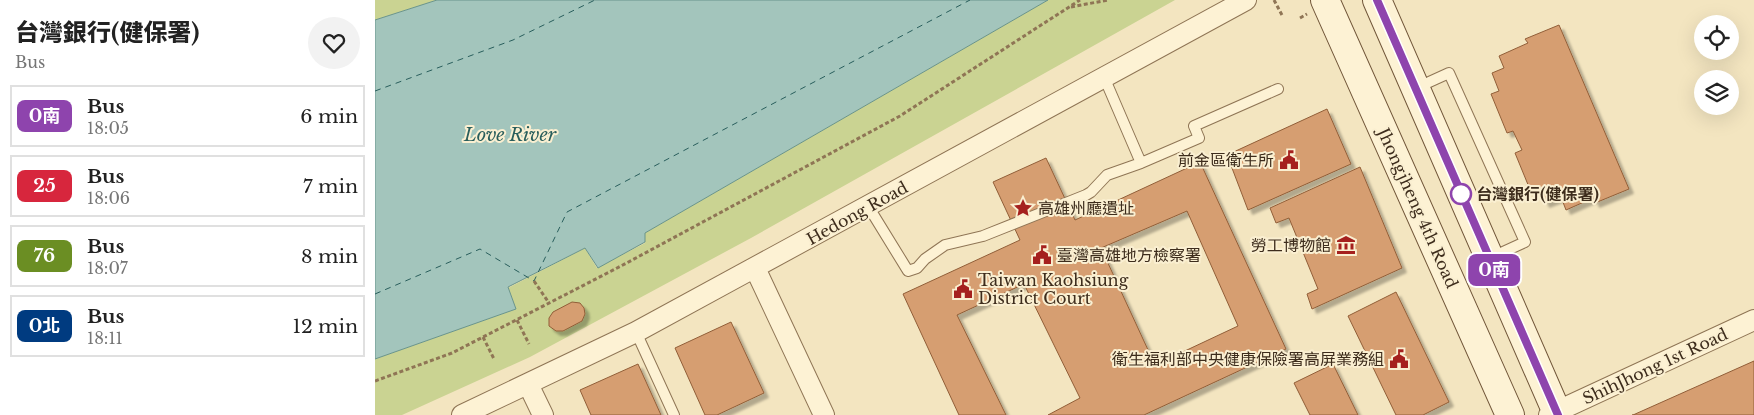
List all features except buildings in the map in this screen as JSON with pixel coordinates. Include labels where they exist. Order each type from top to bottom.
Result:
[{"type":"street","name":"Hedong Road","points":[[462,415],[636,332],[1246,0]]},
{"type":"street","name":"Jhongjheng 4th Road","points":[[1325,0],[1510,415]]},
{"type":"street","points":[[1377,0],[1554,414]]},
{"type":"street","points":[[755,268],[824,415]]},
{"type":"street","name":"ShihJhong 1st Road","points":[[1554,414],[1754,320]]},
{"type":"street","points":[[528,384],[543,415]]},
{"type":"lane","points":[[1415,89],[1449,73],[1525,242],[1489,259]]},
{"type":"lane","points":[[1105,77],[1141,163]]},
{"type":"lane","points":[[869,206],[907,270],[911,271],[945,245],[983,236],[1086,195],[1107,175],[1141,163],[1199,138],[1194,126],[1278,89]]},
{"type":"lane","points":[[636,332],[674,415]]},
{"type":"path","points":[[375,381],[452,353],[900,116],[1080,0]]},
{"type":"path","points":[[1068,8],[1107,0]]},
{"type":"path","points":[[1274,0],[1283,17]]},
{"type":"path","points":[[534,281],[549,303]]},
{"type":"path","points":[[517,320],[529,344]]},
{"type":"path","points":[[483,337],[494,359]]},
{"type":"green space","points":[[375,0],[437,0],[375,20]]},
{"type":"green space","points":[[1048,0],[1175,0],[751,238],[530,357],[402,415],[375,415],[375,359],[516,309],[508,288],[585,248],[597,268],[645,243],[645,233]]},
{"type":"water","name":"Love River","points":[[437,0],[1048,0],[645,233],[645,242],[598,268],[585,248],[508,287],[516,309],[375,359],[375,20]]},
{"type":"ferry route","points":[[375,91],[513,40],[595,0]]},
{"type":"ferry route","points":[[375,294],[480,249],[534,281],[567,212],[970,0]]},
{"type":"bus line","name":"0南","points":[[1377,0],[1558,415]]},
{"type":"place","name":"前金區衛生所","points":[[1289,160]]},
{"type":"place","name":"台灣銀行(健保署)","points":[[1461,194]]},
{"type":"place","name":"高雄州廳遺址","points":[[1023,208]]},
{"type":"place","name":"勞工博物館","points":[[1346,245]]},
{"type":"place","name":"臺灣高雄地方檢察署","points":[[1042,255]]},
{"type":"place","name":"Taiwan Kaohsiung District Court","points":[[963,289]]},
{"type":"place","name":"衛生福利部中央健康保險署高屏業務組","points":[[1399,359]]}]
